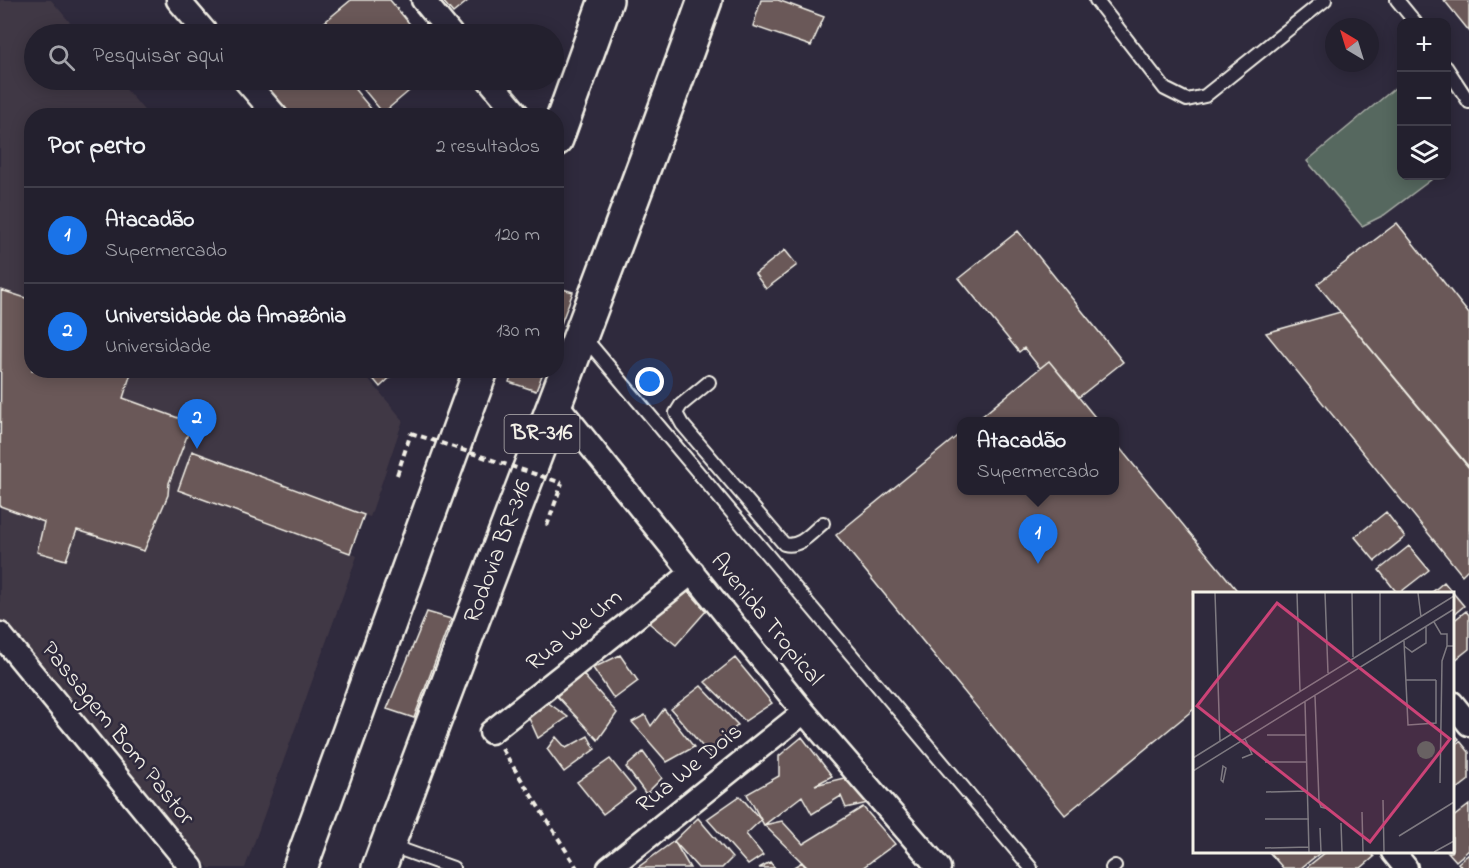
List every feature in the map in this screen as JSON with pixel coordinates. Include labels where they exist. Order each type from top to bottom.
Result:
[{"type":"highway","points":[[564,117],[606,0]]},
{"type":"highway","name":"Rodovia BR-316","points":[[383,856],[705,0]]},
{"type":"highway","points":[[300,868],[478,378]]},
{"type":"street","points":[[178,0],[198,24]]},
{"type":"street","points":[[423,0],[443,24]]},
{"type":"street","points":[[254,90],[269,108]]},
{"type":"street","points":[[497,90],[512,108]]},
{"type":"street","name":"Avenida Tropical","points":[[555,402],[804,712],[932,866]]},
{"type":"street","name":"Rua We Um","points":[[491,732],[693,572]]},
{"type":"street","name":"Passagem Bom Pastor","points":[[0,634],[192,868]]},
{"type":"street","points":[[1454,705],[1469,723]]},
{"type":"street","name":"Rua We Dois","points":[[609,868],[804,712]]},
{"type":"street","points":[[1394,853],[1406,868]]},
{"type":"lane","points":[[1096,0],[1165,89],[1186,100],[1205,96],[1325,0]]},
{"type":"lane","points":[[1397,0],[1412,18]]},
{"type":"lane","points":[[1449,72],[1469,102]]},
{"type":"lane","points":[[581,334],[1031,868]]},
{"type":"lane","points":[[709,381],[681,405],[676,413],[682,424],[784,544],[791,546],[799,544],[823,523]]},
{"type":"lane","points":[[383,856],[453,868]]},
{"type":"path","points":[[397,475],[411,433],[562,483],[547,526]]},
{"type":"path","points":[[491,732],[577,868]]},
{"type":"shaded area","points":[[0,0],[51,0],[71,24],[24,24],[24,90],[127,90],[142,108],[24,108],[24,378],[368,378],[403,420],[370,517],[364,515],[350,553],[357,556],[245,868],[209,868],[0,620]]},
{"type":"green space","points":[[1396,87],[1397,180],[1431,180],[1384,215],[1362,226],[1307,161]]},
{"type":"building","points":[[351,0],[390,0],[410,24],[322,24]]},
{"type":"building","points":[[442,0],[469,0],[453,13]]},
{"type":"building","points":[[761,0],[778,0],[824,17],[811,46],[753,26]]},
{"type":"building","points":[[1444,0],[1469,0],[1469,31]]},
{"type":"building","points":[[265,90],[355,90],[370,108],[278,108]]},
{"type":"building","points":[[364,90],[410,90],[389,108],[379,108]]},
{"type":"building","points":[[1397,223],[1469,314],[1469,467],[1317,284]]},
{"type":"building","points":[[1018,231],[1123,362],[1079,397],[1049,361],[1040,368],[1024,348],[1019,352],[959,278]]},
{"type":"building","points":[[785,250],[797,265],[766,289],[755,274]]},
{"type":"building","points":[[564,289],[573,292],[564,316]]},
{"type":"building","points":[[1,290],[24,297],[24,378],[129,378],[123,398],[192,423],[169,483],[168,495],[144,551],[77,530],[66,560],[37,552],[44,522],[0,506]]},
{"type":"building","points":[[1340,312],[1469,468],[1469,568],[1462,575],[1266,333]]},
{"type":"building","points":[[1049,361],[1095,417],[981,417]]},
{"type":"building","points":[[373,378],[390,378],[380,387]]},
{"type":"building","points":[[510,378],[541,378],[536,391],[509,382]]},
{"type":"building","points":[[957,436],[957,495],[1119,495],[1119,447],[1238,592],[1193,592],[1193,710],[1065,815],[836,535]]},
{"type":"building","points":[[192,451],[364,515],[350,553],[178,490]]},
{"type":"building","points":[[1386,512],[1405,537],[1375,561],[1355,537]]},
{"type":"building","points":[[1409,546],[1429,570],[1401,592],[1396,592],[1379,570]]},
{"type":"building","points":[[1444,582],[1452,592],[1432,592]]},
{"type":"building","points":[[684,586],[706,611],[676,645],[649,623]]},
{"type":"building","points":[[1454,594],[1464,606],[1454,614]]},
{"type":"building","points":[[1466,611],[1469,615],[1469,649],[1455,660],[1454,659],[1454,620]]},
{"type":"building","points":[[427,612],[451,619],[414,718],[387,709]]},
{"type":"building","points":[[620,655],[638,681],[614,699],[593,668]]},
{"type":"building","points":[[735,658],[772,703],[745,721],[705,682]]},
{"type":"building","points":[[579,670],[617,713],[598,740],[554,693]]},
{"type":"building","points":[[701,686],[738,725],[708,753],[671,709]]},
{"type":"building","points":[[547,702],[568,717],[538,738],[528,716]]},
{"type":"building","points":[[664,709],[694,747],[667,762],[632,722],[645,715],[651,726]]},
{"type":"building","points":[[588,736],[595,749],[564,772],[547,749],[556,737],[566,748]]},
{"type":"building","points":[[802,737],[832,776],[815,785],[848,777],[868,803],[846,808],[841,796],[812,814],[802,796],[764,825],[747,794],[779,776],[779,756]]},
{"type":"building","points":[[1460,741],[1469,752],[1469,780],[1454,791],[1454,746]]},
{"type":"building","points":[[643,752],[662,778],[646,794],[626,767]]},
{"type":"building","points":[[610,759],[635,790],[603,814],[577,782]]},
{"type":"building","points":[[740,796],[761,820],[746,834],[763,855],[748,865],[707,819]]},
{"type":"building","points":[[1469,805],[1469,850],[1456,861],[1449,853],[1454,853],[1454,816]]},
{"type":"building","points":[[863,807],[895,844],[862,868],[808,868],[764,825],[782,821],[803,844]]},
{"type":"building","points":[[698,818],[732,858],[722,868],[698,868],[674,841]]},
{"type":"building","points":[[674,841],[690,868],[637,868]]},
{"type":"building","points":[[1270,853],[1320,853],[1301,868],[1283,868]]},
{"type":"building","points":[[1325,853],[1371,853],[1374,857],[1361,868],[1306,868]]},
{"type":"building","points":[[1469,854],[1469,868],[1462,868],[1458,863]]},
{"type":"building","points":[[770,862],[775,868],[759,868]]},
{"type":"building","points":[[802,862],[806,868],[792,868]]},
{"type":"place","name":"Universidade da Amazônia","points":[[197,449]]},
{"type":"place","name":"Atacadão","points":[[1038,564]]}]
